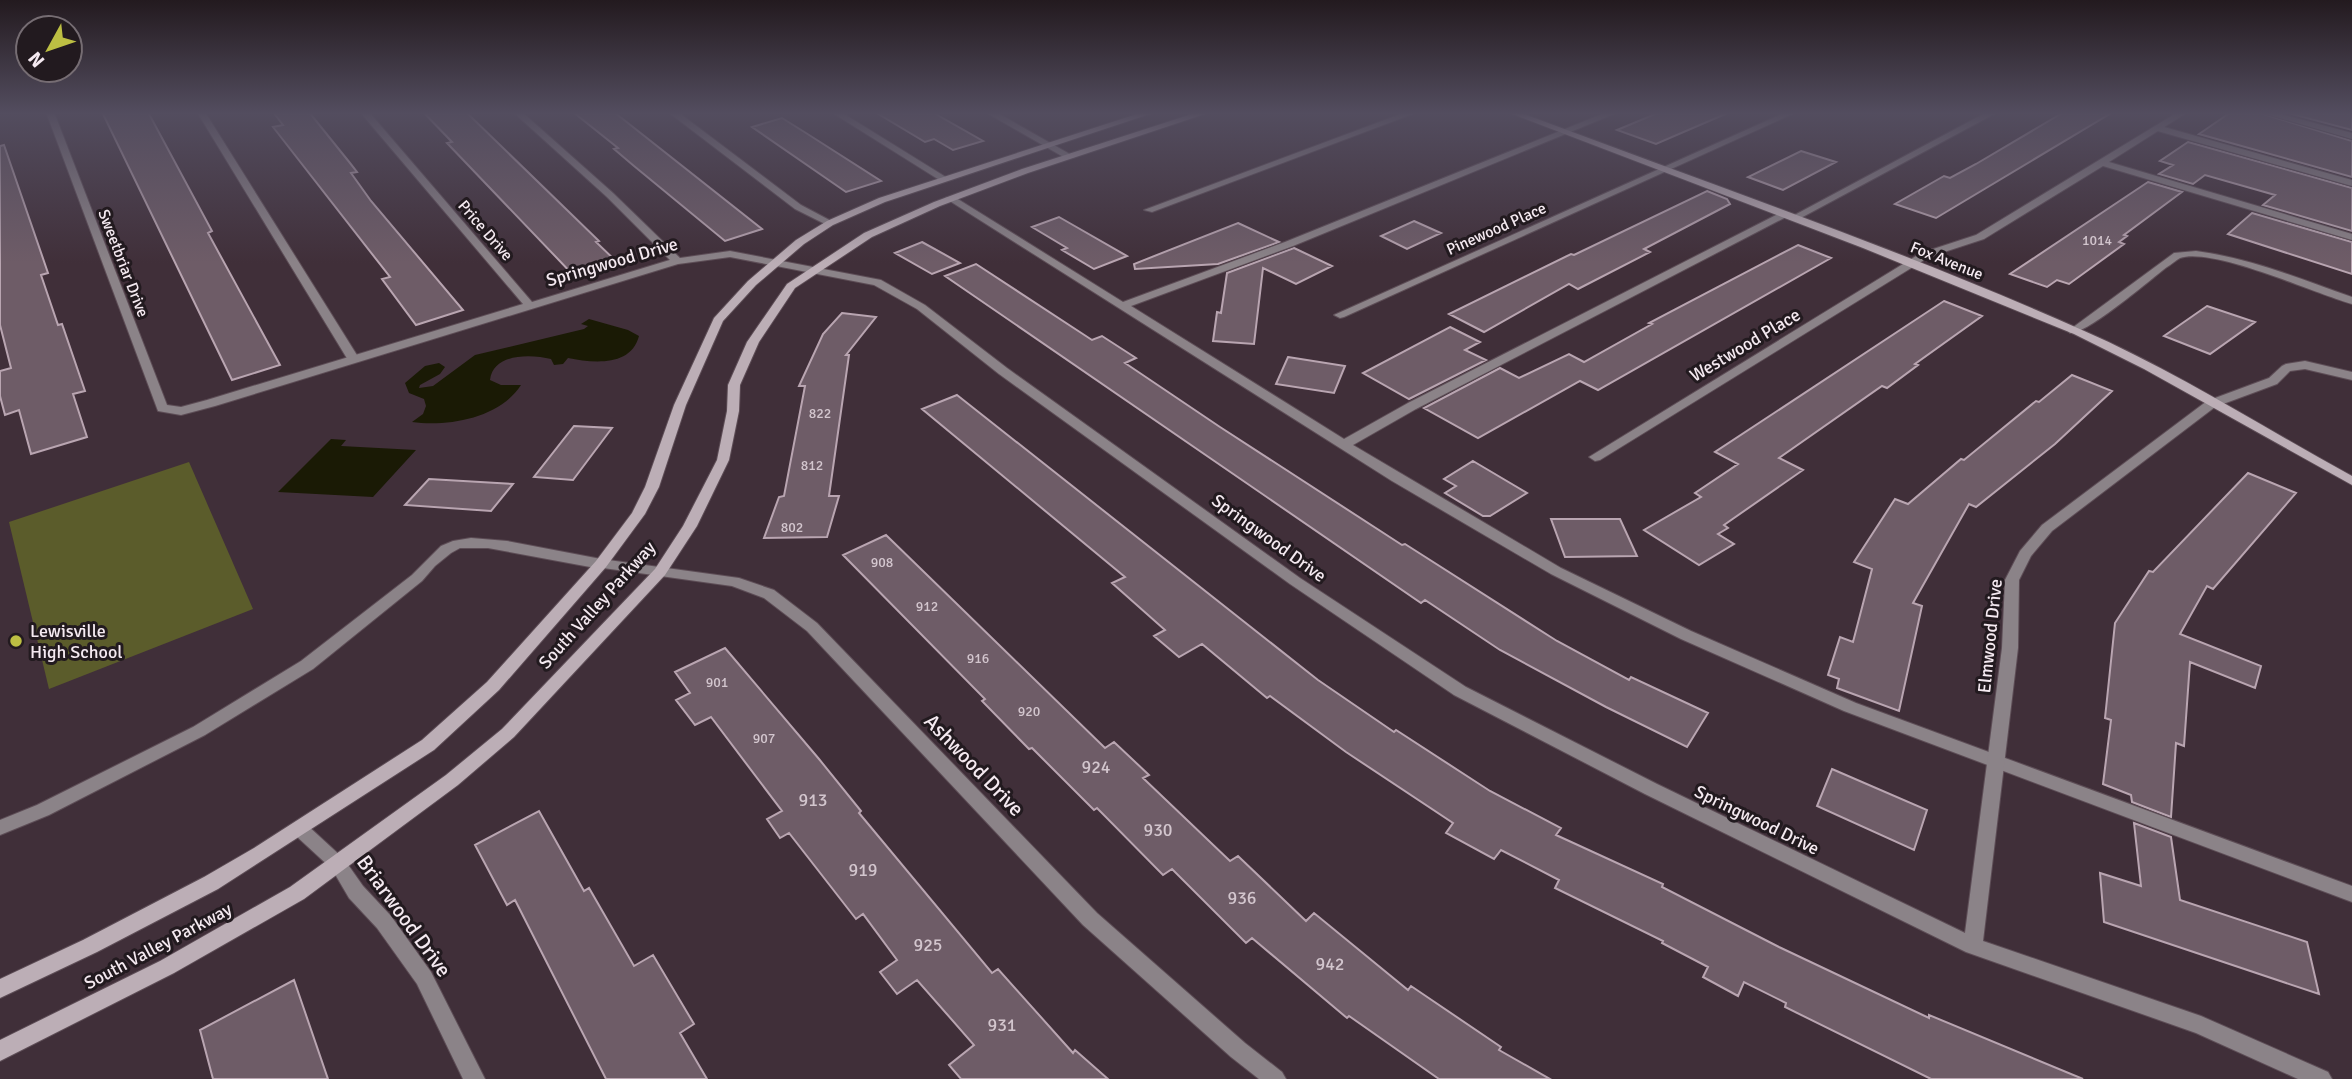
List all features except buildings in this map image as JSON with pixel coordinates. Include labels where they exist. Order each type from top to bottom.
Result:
[{"type":"main road","name":"South Valley Parkway","points":[[0,989],[211,883],[428,745],[493,685],[601,564],[638,514],[652,487],[680,405],[718,320],[752,283],[800,242],[830,223],[882,200],[995,162]]},
{"type":"main road","name":"South Valley Parkway","points":[[0,1051],[167,967],[297,893],[452,780],[508,733],[660,572],[690,526],[723,460],[733,411],[734,385],[753,342],[791,286],[868,235],[950,198],[1054,162]]},
{"type":"main road","name":"Fox Avenue","points":[[1643,162],[1913,263],[2074,331],[2137,360],[2352,481]]},
{"type":"street","name":"Sweetbriar Drive","points":[[69,162],[162,408],[181,411]]},
{"type":"street","points":[[232,162],[354,360]]},
{"type":"street","name":"Price Drive","points":[[406,162],[530,306]]},
{"type":"street","points":[[573,162],[677,261]]},
{"type":"street","points":[[739,162],[798,207],[830,223]]},
{"type":"street","points":[[917,162],[944,179]]},
{"type":"street","points":[[1149,210],[1278,162]]},
{"type":"street","points":[[1122,306],[1289,244],[1489,162]]},
{"type":"street","name":"Pinewood Place","points":[[1340,315],[1682,162]]},
{"type":"street","points":[[1344,445],[1412,406],[1895,162]]},
{"type":"street","name":"Westwood Place","points":[[1595,457],[1913,263],[1938,250],[1980,237],[2100,162]]},
{"type":"street","points":[[2102,162],[2352,237]]},
{"type":"street","points":[[2279,162],[2352,183]]},
{"type":"street","points":[[950,198],[1517,550],[1626,605],[1801,687],[1996,764],[2146,816],[2352,894]]},
{"type":"street","points":[[2074,331],[2178,255],[2184,254],[2196,253],[2224,258],[2352,301]]},
{"type":"street","name":"Springwood Drive","points":[[181,411],[677,261],[730,254],[877,282],[921,307],[1003,371],[1295,582],[1460,691],[1663,796],[1973,946],[2201,1025],[2321,1079]]},
{"type":"street","name":"Elmwood Drive","points":[[1973,946],[2010,648],[2012,580],[2025,554],[2047,528],[2211,404],[2273,381],[2286,368],[2305,365],[2352,376]]},
{"type":"street","name":"Ashwood Drive","points":[[0,828],[43,810],[200,731],[307,665],[416,578],[430,562],[456,544],[484,542],[601,564],[734,581],[769,594],[812,627],[1090,919],[1238,1050],[1275,1079]]},
{"type":"street","name":"Briarwood Drive","points":[[300,828],[338,864],[356,892],[384,922],[424,978],[474,1079]]},
{"type":"shaded area","points":[[589,319],[628,330],[639,336],[635,346],[620,358],[610,360],[568,358],[563,364],[554,365],[551,359],[533,356],[505,360],[493,371],[490,380],[501,385],[521,385],[500,405],[487,413],[457,421],[412,422],[423,414],[426,406],[424,399],[409,393],[405,383],[425,366],[439,363],[445,367],[440,374],[419,388],[433,386],[475,355],[584,329],[588,326],[581,324]]},
{"type":"shaded area","points":[[331,439],[346,440],[341,446],[416,450],[373,497],[278,492]]},
{"type":"shaded area","points":[[189,462],[253,609],[49,689],[9,522]]},
{"type":"place","name":"Lewisville High School","points":[[16,641]]}]
